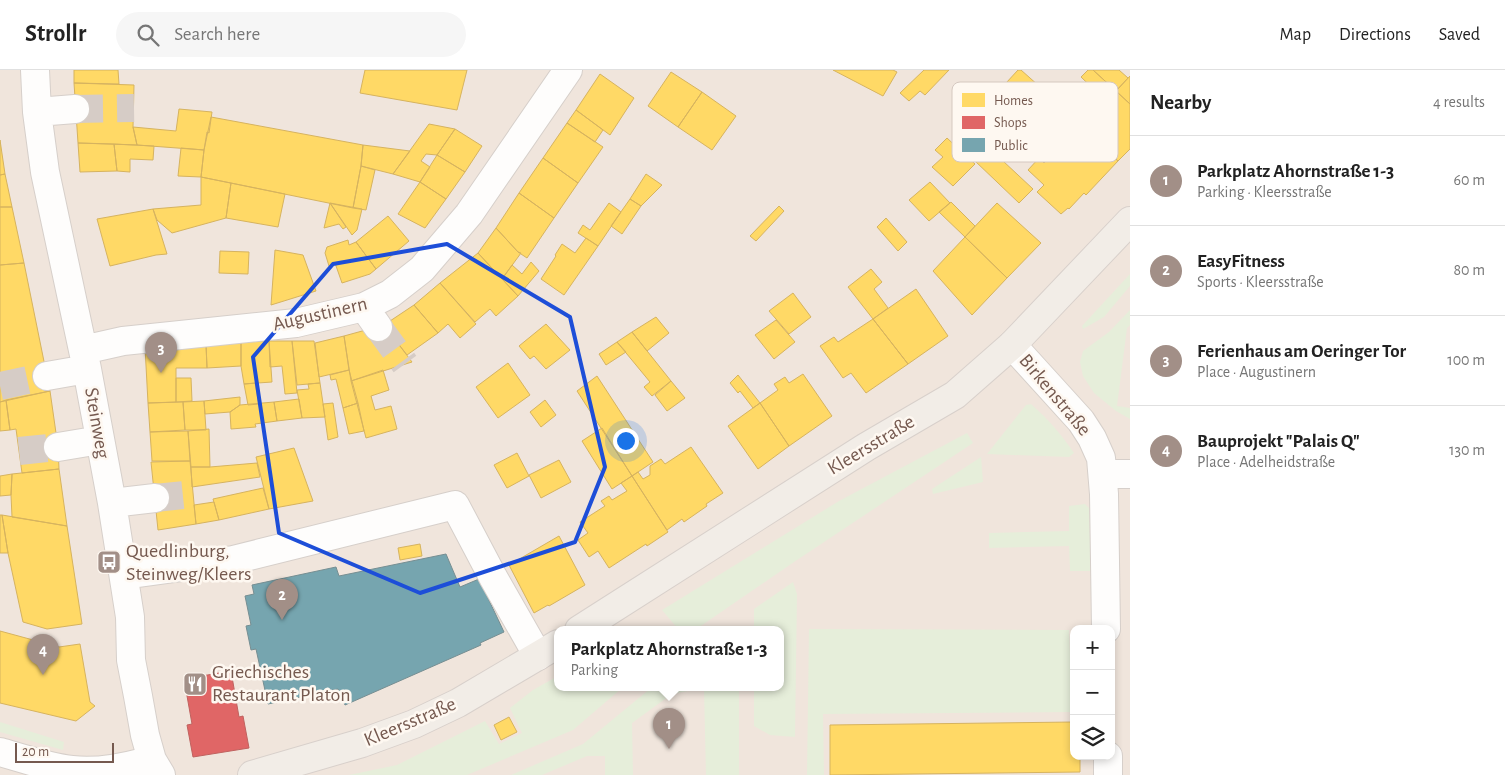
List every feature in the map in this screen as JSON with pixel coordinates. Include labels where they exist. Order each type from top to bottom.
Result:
[{"type":"main road","name":"Kleersstraße","points":[[584,626],[866,447],[955,395],[1012,345],[1130,220]]},
{"type":"main road","name":"Kleersstraße","points":[[252,775],[362,743],[414,724],[458,703],[548,650]]},
{"type":"street","name":"Steinweg","points":[[35,70],[37,112],[45,172],[85,359],[112,503],[130,617],[132,660],[145,735],[157,768]]},
{"type":"street","name":"Augustinern","points":[[47,376],[123,341],[371,317],[390,294],[422,268],[470,214],[568,70]]},
{"type":"street","points":[[37,112],[75,109]]},
{"type":"street","name":"Birkenstraße","points":[[1012,345],[1052,387],[1087,429],[1101,458],[1103,474],[1106,625]]},
{"type":"street","points":[[58,446],[100,440]]},
{"type":"street","points":[[1103,474],[1130,474]]},
{"type":"street","points":[[112,503],[155,498]]},
{"type":"street","points":[[124,575],[233,560],[455,506],[502,593],[548,650]]},
{"type":"street","points":[[0,752],[70,770],[157,768]]},
{"type":"street","points":[[1108,760],[1108,775]]},
{"type":"highlighted area","points":[[447,244],[570,317],[605,467],[575,542],[420,593],[279,533],[253,357],[333,264]]},
{"type":"shaded area","points":[[0,70],[1130,70],[1130,775],[0,775]]},
{"type":"green space","points":[[1130,274],[1130,286],[1104,317],[1083,329],[1082,326]]},
{"type":"green space","points":[[1130,310],[1130,325],[1127,328],[1117,406],[1130,408],[1130,419],[1116,411],[1094,393],[1083,376],[1080,362],[1083,351],[1109,332]]},
{"type":"green space","points":[[1031,404],[1054,427],[1074,453],[1069,457],[987,454],[1026,405]]},
{"type":"green space","points":[[967,433],[973,443],[701,626],[676,626],[662,610],[839,501]]},
{"type":"green space","points":[[981,457],[983,482],[933,494],[932,489]]},
{"type":"green space","points":[[1085,504],[1089,508],[1091,571],[1070,571],[1069,546],[989,548],[989,533],[1069,531],[1069,506]]},
{"type":"green space","points":[[793,582],[797,594],[795,737],[770,735],[754,726],[754,691],[784,691],[784,626],[754,626],[754,609]]},
{"type":"green space","points":[[809,629],[1069,630],[1070,712],[823,714],[824,775],[807,775]]},
{"type":"green space","points":[[554,678],[554,691],[618,691],[573,730],[467,775],[349,775],[397,765],[485,721],[499,744],[522,733],[510,708],[533,690]]},
{"type":"green space","points":[[647,691],[688,691],[672,694],[632,723],[633,775],[605,775],[605,756],[587,756],[542,775],[511,775],[583,744]]},
{"type":"green space","points":[[704,691],[739,691],[739,775],[706,775]]},
{"type":"green space","points":[[0,722],[64,742],[63,750],[0,732]]},
{"type":"building: Homes","points":[[74,70],[118,70],[119,84],[74,83]]},
{"type":"building: Homes","points":[[365,70],[467,70],[457,110],[360,93]]},
{"type":"building: Homes","points":[[833,70],[893,70],[897,72],[883,96]]},
{"type":"building: Homes","points":[[924,70],[949,70],[925,95],[920,91],[909,101],[900,93]]},
{"type":"building: Homes","points":[[1018,70],[1021,70],[1034,82],[1007,82]]},
{"type":"building: Homes","points":[[1088,70],[1093,70],[1106,82],[1086,82],[1081,77]]},
{"type":"building: Homes","points":[[1093,70],[1119,70],[1128,78],[1118,89],[1118,82],[1106,82]]},
{"type":"building: Homes","points":[[671,72],[702,92],[678,127],[648,106]]},
{"type":"building: Homes","points":[[600,74],[634,98],[610,135],[576,110]]},
{"type":"building: Homes","points":[[1130,76],[1130,104],[1118,93],[1118,89]]},
{"type":"building: Homes","points":[[74,83],[134,85],[133,127],[137,145],[78,143]]},
{"type":"building: Homes","points":[[702,92],[736,116],[712,150],[678,127]]},
{"type":"building: Homes","points":[[1118,93],[1130,104],[1130,149],[1118,161]]},
{"type":"building: Homes","points":[[179,109],[212,112],[204,150],[137,145],[133,127],[176,131]]},
{"type":"building: Homes","points":[[576,110],[603,130],[595,142],[567,123]]},
{"type":"building: Homes","points":[[211,117],[363,145],[353,208],[201,177]]},
{"type":"building: Homes","points":[[567,123],[603,147],[578,183],[543,158]]},
{"type":"building: Homes","points":[[429,124],[455,129],[437,155],[426,154],[421,161],[430,167],[420,182],[393,174]]},
{"type":"building: Homes","points":[[455,129],[482,146],[465,172],[437,155]]},
{"type":"building: Homes","points":[[947,138],[952,143],[952,162],[973,162],[975,164],[953,186],[932,167],[943,157],[935,150]]},
{"type":"building: Homes","points":[[0,140],[5,174],[0,175]]},
{"type":"building: Homes","points":[[78,143],[114,144],[117,171],[80,172]]},
{"type":"building: Homes","points":[[114,144],[154,146],[153,160],[130,159],[130,172],[117,171]]},
{"type":"building: Homes","points":[[363,145],[410,151],[393,174],[361,166]]},
{"type":"building: Homes","points":[[181,148],[204,150],[201,177],[178,176]]},
{"type":"building: Homes","points":[[437,155],[465,172],[446,199],[420,182]]},
{"type":"building: Homes","points":[[543,158],[578,183],[554,218],[519,193]]},
{"type":"building: Homes","points":[[976,162],[1004,162],[1033,189],[1019,203]]},
{"type":"building: Homes","points":[[1035,162],[1117,162],[1086,195],[1084,193],[1069,209],[1061,214],[1037,192],[1044,185],[1028,170]]},
{"type":"building: Homes","points":[[361,166],[375,170],[366,210],[353,208]]},
{"type":"building: Homes","points":[[5,174],[12,207],[0,207],[0,175]]},
{"type":"building: Homes","points":[[646,174],[662,185],[641,206],[630,199]]},
{"type":"building: Homes","points":[[201,177],[231,183],[226,218],[172,233],[157,220],[153,209],[201,205]]},
{"type":"building: Homes","points":[[420,182],[446,199],[425,228],[398,214]]},
{"type":"building: Homes","points":[[930,182],[950,203],[929,221],[909,200]]},
{"type":"building: Homes","points":[[231,183],[285,194],[278,227],[226,218]]},
{"type":"building: Homes","points":[[519,193],[554,218],[527,258],[518,252],[496,228]]},
{"type":"building: Homes","points":[[630,199],[641,206],[622,234],[611,226]]},
{"type":"building: Homes","points":[[951,202],[975,226],[965,237],[939,212]]},
{"type":"building: Homes","points":[[330,203],[346,227],[343,229],[339,224],[324,228]]},
{"type":"building: Homes","points":[[330,203],[362,209],[357,230],[352,235]]},
{"type":"building: Homes","points":[[609,203],[621,212],[598,246],[578,233],[583,225],[590,230]]},
{"type":"building: Homes","points":[[997,203],[1041,243],[1007,278],[965,237]]},
{"type":"building: Homes","points":[[779,206],[784,211],[756,241],[750,236]]},
{"type":"building: Homes","points":[[0,207],[12,207],[24,263],[0,265]]},
{"type":"building: Homes","points":[[153,209],[167,254],[110,266],[97,219]]},
{"type":"building: Homes","points":[[388,216],[409,241],[376,269],[356,242]]},
{"type":"building: Homes","points":[[886,218],[907,242],[898,251],[877,227]]},
{"type":"building: Homes","points":[[496,228],[521,253],[502,279],[478,253]]},
{"type":"building: Homes","points":[[965,237],[1007,278],[972,315],[933,271]]},
{"type":"building: Homes","points":[[586,238],[598,246],[564,295],[541,279],[562,244],[575,253]]},
{"type":"building: Homes","points":[[348,240],[349,245],[356,242],[376,269],[370,274],[342,283],[335,263],[329,266],[325,253],[327,247]]},
{"type":"building: Homes","points":[[275,250],[303,255],[316,291],[271,305]]},
{"type":"building: Homes","points":[[220,251],[249,252],[248,274],[219,273]]},
{"type":"building: Homes","points":[[478,253],[518,296],[496,316],[490,309],[475,322],[440,283]]},
{"type":"building: Homes","points":[[531,262],[539,271],[518,296],[502,279],[512,265],[522,274]]},
{"type":"building: Homes","points":[[24,263],[50,391],[0,402],[0,265]]},
{"type":"building: Homes","points":[[871,269],[882,282],[874,289],[888,308],[873,319],[848,287]]},
{"type":"building: Homes","points":[[440,283],[476,324],[460,338],[448,324],[438,333],[414,305]]},
{"type":"building: Homes","points":[[916,289],[948,336],[908,364],[873,319]]},
{"type":"building: Homes","points":[[793,293],[811,317],[789,334],[769,311]]},
{"type":"building: Homes","points":[[414,305],[438,333],[407,355],[384,325]]},
{"type":"building: Homes","points":[[656,317],[669,333],[647,351],[632,332]]},
{"type":"building: Homes","points":[[873,319],[908,364],[866,393],[851,373],[843,378],[820,346],[834,337],[838,342]]},
{"type":"building: Homes","points":[[776,320],[795,342],[774,359],[755,335]]},
{"type":"building: Homes","points":[[546,324],[570,350],[546,369],[534,356],[530,359],[519,346]]},
{"type":"building: Homes","points":[[384,325],[412,362],[351,381],[344,336]]},
{"type":"building: Homes","points":[[632,332],[671,381],[652,396],[644,387],[650,382],[617,342]]},
{"type":"building: Homes","points":[[344,336],[349,370],[319,377],[315,343]]},
{"type":"building: Homes","points":[[269,341],[292,341],[297,393],[285,394],[282,366],[270,367]]},
{"type":"building: Homes","points":[[269,341],[272,382],[244,384],[241,366],[241,342]]},
{"type":"building: Homes","points":[[292,341],[314,341],[320,383],[297,385]]},
{"type":"building: Homes","points":[[241,342],[241,366],[207,368],[206,344]]},
{"type":"building: Homes","points":[[617,342],[626,352],[606,365],[599,354]]},
{"type":"building: Homes","points":[[206,344],[207,368],[176,368],[176,402],[148,403],[145,347]]},
{"type":"building: Homes","points":[[508,363],[530,395],[498,418],[476,387]]},
{"type":"building: Homes","points":[[349,370],[358,403],[343,408],[336,379],[331,380],[330,375]]},
{"type":"building: Homes","points":[[383,370],[389,390],[371,396],[375,410],[391,406],[397,429],[366,438],[351,381]]},
{"type":"building: Homes","points":[[803,374],[832,416],[789,446],[760,403],[778,390],[774,384],[785,377],[789,383]]},
{"type":"building: Homes","points":[[738,375],[760,403],[753,408],[740,391],[738,393],[730,383]]},
{"type":"building: Homes","points":[[597,376],[653,462],[632,476],[577,391]]},
{"type":"building: Homes","points":[[176,378],[191,378],[192,401],[176,402]]},
{"type":"building: Homes","points":[[671,381],[685,398],[667,411],[655,395]]},
{"type":"building: Homes","points":[[255,383],[259,404],[248,405],[244,384]]},
{"type":"building: Homes","points":[[320,383],[325,417],[302,418],[297,390],[309,389],[308,384]]},
{"type":"building: Homes","points":[[50,391],[58,447],[59,469],[22,473],[16,429],[10,430],[6,400]]},
{"type":"building: Homes","points":[[240,397],[240,405],[230,412],[205,414],[204,401]]},
{"type":"building: Homes","points":[[299,399],[302,418],[277,421],[274,402]]},
{"type":"building: Homes","points":[[6,400],[10,430],[0,431],[0,402]]},
{"type":"building: Homes","points":[[545,400],[556,415],[541,427],[530,412]]},
{"type":"building: Homes","points":[[204,401],[206,430],[185,430],[183,402]]},
{"type":"building: Homes","points":[[183,402],[185,430],[150,432],[148,403]]},
{"type":"building: Homes","points":[[274,402],[277,421],[255,424],[256,427],[231,429],[230,412],[240,405]]},
{"type":"building: Homes","points":[[333,403],[338,437],[328,440],[323,404]]},
{"type":"building: Homes","points":[[358,403],[364,431],[349,434],[343,408]]},
{"type":"building: Homes","points":[[760,403],[789,446],[758,469],[728,426]]},
{"type":"building: Homes","points":[[602,428],[632,476],[612,489],[582,441]]},
{"type":"building: Homes","points":[[209,429],[210,467],[191,467],[188,431]]},
{"type":"building: Homes","points":[[188,431],[190,461],[152,461],[150,432]]},
{"type":"building: Homes","points":[[691,447],[723,493],[684,522],[682,519],[667,530],[632,476],[638,472],[643,479],[650,475],[650,466],[661,459],[665,464]]},
{"type":"building: Homes","points":[[294,448],[313,501],[269,509],[256,457]]},
{"type":"building: Homes","points":[[517,453],[529,476],[507,488],[494,465]]},
{"type":"building: Homes","points":[[559,460],[571,482],[541,498],[529,475]]},
{"type":"building: Homes","points":[[190,461],[196,524],[158,530],[151,462]]},
{"type":"building: Homes","points":[[257,463],[260,477],[192,487],[191,467]]},
{"type":"building: Homes","points":[[59,469],[67,526],[12,517],[12,474]]},
{"type":"building: Homes","points":[[12,474],[11,495],[0,496],[0,476]]},
{"type":"building: Homes","points":[[632,476],[668,532],[609,568],[598,551],[589,557],[578,540],[588,533],[580,522],[605,506],[601,501],[609,496],[612,500],[627,491],[621,483]]},
{"type":"building: Homes","points":[[263,488],[269,509],[219,520],[213,499]]},
{"type":"building: Homes","points":[[214,502],[219,520],[196,524],[194,505]]},
{"type":"building: Homes","points":[[0,515],[2,515],[8,553],[0,553]]},
{"type":"building: Homes","points":[[2,515],[67,526],[82,624],[47,629],[23,622]]},
{"type":"building: Homes","points":[[559,536],[585,585],[534,613],[509,565]]},
{"type":"building: Homes","points":[[420,544],[422,556],[400,560],[398,548]]},
{"type":"building: Homes","points":[[0,631],[59,647],[80,644],[90,702],[95,706],[76,721],[0,703]]},
{"type":"building: Homes","points":[[509,717],[517,732],[501,740],[494,725]]},
{"type":"building: Homes","points":[[1070,722],[1070,760],[1080,760],[1080,772],[830,775],[830,725]]},
{"type":"building: Shops","points":[[231,671],[239,717],[243,716],[249,748],[193,757],[187,725],[192,724],[184,679]]},
{"type":"building: Public","points":[[446,554],[460,587],[479,579],[504,632],[480,643],[481,645],[345,705],[338,689],[268,704],[256,649],[251,650],[246,626],[251,625],[245,596],[254,594],[252,585],[336,567],[339,576]]},
{"type":"tunnel","points":[[75,109],[134,108]]},
{"type":"tunnel","points":[[378,327],[405,364]]},
{"type":"tunnel","points":[[0,386],[47,376]]},
{"type":"tunnel","points":[[19,451],[58,447]]},
{"type":"tunnel","points":[[155,498],[193,494]]},
{"type":"place","name":"Ferienhaus am Oeringer Tor","points":[[161,373]]},
{"type":"place","name":"Quedlinburg, Steinweg/Kleers","points":[[109,562]]},
{"type":"place","name":"EasyFitness","points":[[282,620]]},
{"type":"place","name":"Bauprojekt \"Palais Q\"","points":[[43,675]]},
{"type":"place","name":"Griechisches Restaurant Platon","points":[[195,684]]},
{"type":"place","name":"Parkplatz Ahornstraße 1-3","points":[[669,749]]}]
